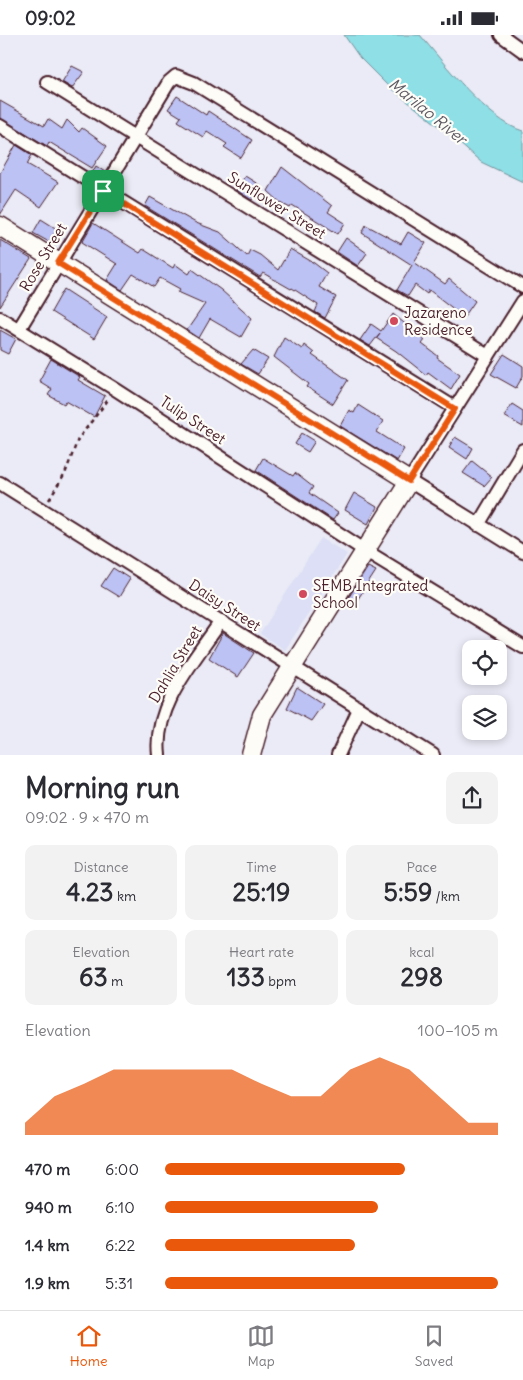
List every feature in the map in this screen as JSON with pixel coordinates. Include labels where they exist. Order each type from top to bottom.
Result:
[{"type":"street","points":[[501,35],[523,51]]},
{"type":"street","name":"Rose Street","points":[[19,329],[169,83],[176,76],[194,83],[523,287]]},
{"type":"street","name":"Sunflower Street","points":[[47,83],[488,357]]},
{"type":"street","points":[[0,127],[455,409]]},
{"type":"street","points":[[0,226],[523,552]]},
{"type":"street","points":[[250,755],[254,736],[262,715],[523,301]]},
{"type":"street","name":"Tulip Street","points":[[0,318],[115,389],[366,551],[523,647]]},
{"type":"street","points":[[478,525],[523,450]]},
{"type":"street","name":"Daisy Street","points":[[0,483],[221,621],[426,753]]},
{"type":"street","name":"Dahlia Street","points":[[159,755],[159,728],[166,704],[221,621]]},
{"type":"street","points":[[338,755],[359,709]]},
{"type":"path","points":[[42,510],[65,474],[78,439],[86,426],[98,415],[115,389]]},
{"type":"shaded area","name":"SEMB Integrated School","points":[[321,538],[347,554],[285,650],[260,634]]},
{"type":"water","name":"Marilao River","points":[[344,35],[420,35],[481,104],[510,125],[523,131],[523,182],[481,162],[389,87],[360,58]]},
{"type":"building","points":[[72,66],[84,72],[72,88],[62,82]]},
{"type":"building","points":[[177,96],[206,115],[208,111],[252,140],[241,158],[224,147],[227,144],[207,131],[203,137],[178,121],[181,117],[168,109]]},
{"type":"building","points":[[0,101],[44,126],[48,119],[62,129],[67,120],[79,132],[82,128],[107,146],[92,168],[49,142],[47,146],[0,118]]},
{"type":"building","points":[[16,145],[32,155],[27,164],[58,182],[41,207],[16,190],[0,215],[0,173]]},
{"type":"building","points":[[96,166],[105,172],[101,179],[92,173]]},
{"type":"building","points":[[282,167],[332,206],[328,212],[345,223],[338,234],[292,205],[290,208],[281,203],[268,191]]},
{"type":"building","points":[[245,176],[261,186],[252,200],[236,190]]},
{"type":"building","points":[[150,197],[196,223],[220,232],[247,256],[250,250],[260,255],[278,270],[290,249],[314,263],[327,273],[319,287],[336,297],[325,318],[315,312],[318,305],[292,288],[263,273],[260,277],[145,206]]},
{"type":"building","points":[[41,219],[57,229],[49,242],[33,233]]},
{"type":"building","points":[[93,223],[140,253],[143,249],[173,268],[175,264],[189,274],[192,269],[221,290],[252,318],[241,337],[210,319],[199,338],[187,330],[205,304],[178,292],[180,289],[160,278],[154,287],[133,274],[122,290],[107,280],[117,264],[82,242]]},
{"type":"building","points":[[366,225],[401,244],[408,232],[426,243],[414,262],[445,284],[449,279],[475,301],[464,317],[429,290],[427,294],[415,285],[408,296],[397,290],[412,265],[362,233]]},
{"type":"building","points":[[346,238],[367,253],[358,266],[337,252]]},
{"type":"building","points":[[0,240],[31,259],[0,307]]},
{"type":"building","points":[[64,289],[107,317],[94,339],[51,312]]},
{"type":"building","points":[[393,314],[425,340],[422,344],[438,356],[437,358],[460,374],[451,389],[428,372],[426,375],[376,338],[370,346],[360,340],[371,324],[381,331]]},
{"type":"building","points":[[0,330],[16,339],[8,354],[0,350]]},
{"type":"building","points":[[284,337],[302,349],[304,345],[314,353],[312,355],[348,380],[333,404],[307,387],[309,384],[274,357]]},
{"type":"building","points":[[253,350],[268,359],[258,374],[241,364]]},
{"type":"building","points":[[504,354],[523,366],[523,376],[516,388],[491,374]]},
{"type":"building","points":[[51,359],[80,377],[78,380],[105,396],[94,417],[66,401],[64,404],[48,395],[52,389],[39,381]]},
{"type":"building","points":[[512,404],[523,411],[523,427],[504,416]]},
{"type":"building","points":[[358,405],[383,421],[377,432],[404,449],[397,461],[340,426],[349,410],[354,413]]},
{"type":"building","points":[[302,433],[315,441],[308,452],[295,444]]},
{"type":"building","points":[[455,437],[473,448],[467,459],[449,447]]},
{"type":"building","points":[[263,458],[293,476],[295,473],[313,487],[309,493],[338,513],[333,520],[256,470]]},
{"type":"building","points":[[472,461],[492,477],[484,486],[463,473]]},
{"type":"building","points":[[354,493],[377,507],[368,524],[345,510]]},
{"type":"building","points":[[368,567],[376,571],[354,605],[347,600]]},
{"type":"building","points":[[113,568],[130,579],[119,597],[101,586]]},
{"type":"building","points":[[223,633],[254,653],[238,677],[209,658]]},
{"type":"building","points":[[297,687],[323,704],[311,721],[287,708]]},
{"type":"place","name":"Jazareno Residence","points":[[394,321]]},
{"type":"place","name":"SEMB Integrated School","points":[[303,594]]},
{"type":"route","points":[[103,191],[455,409],[409,481],[58,263],[103,191]]}]
